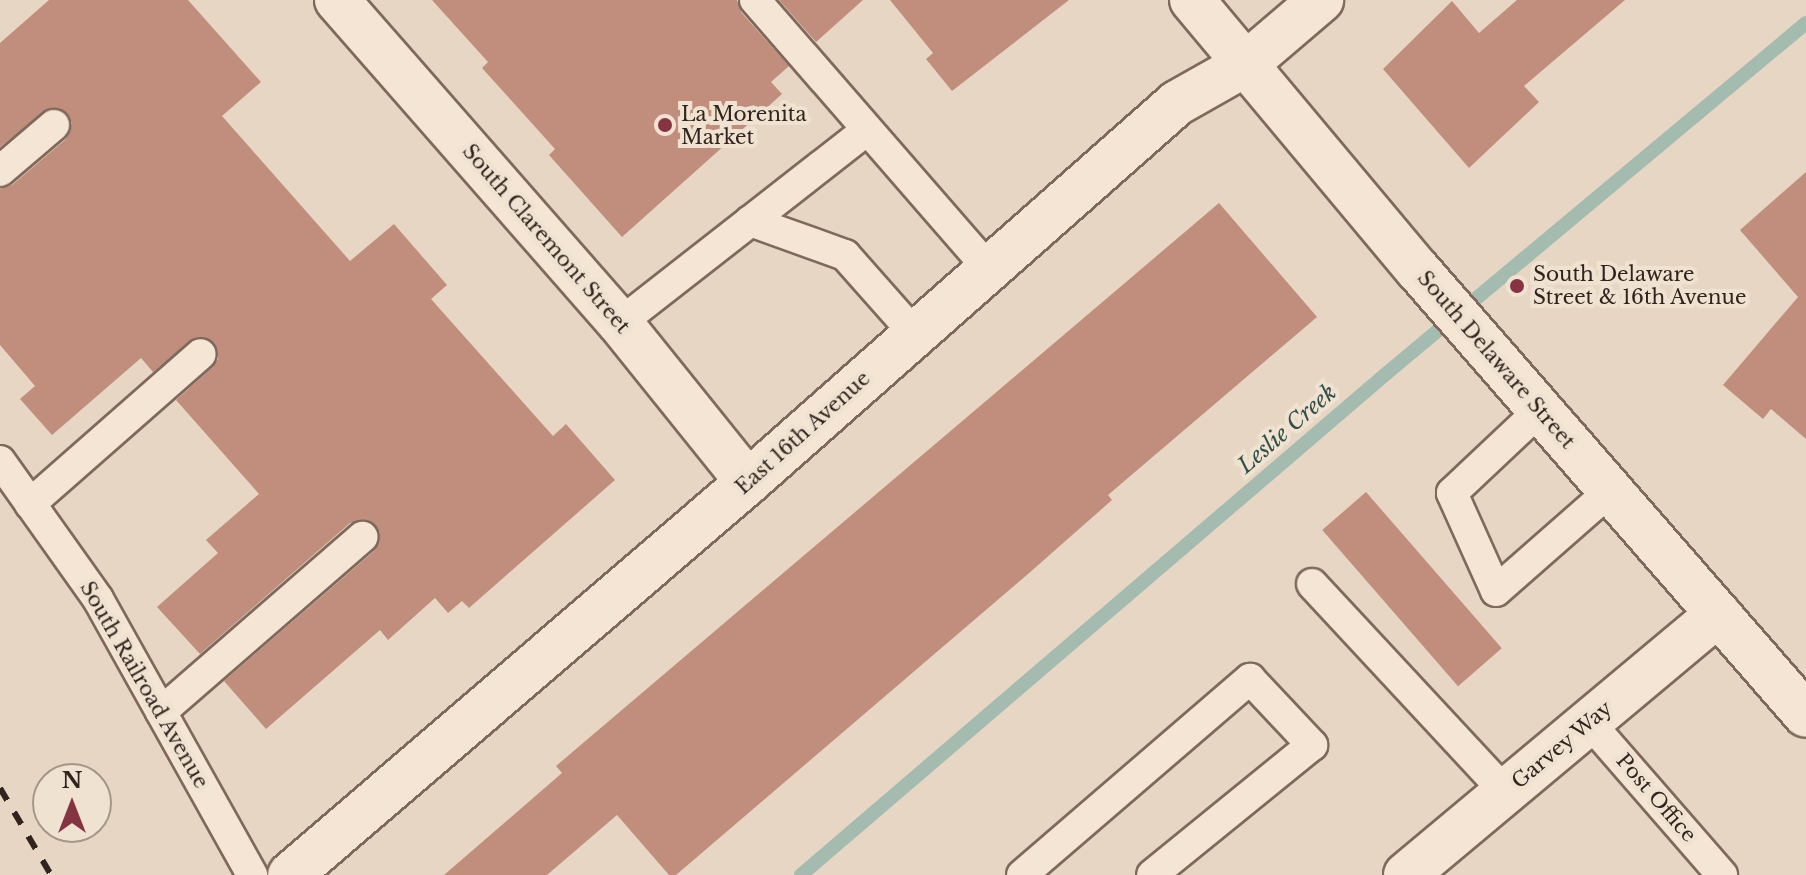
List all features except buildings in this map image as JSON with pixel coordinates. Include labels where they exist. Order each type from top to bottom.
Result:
[{"type":"street","name":"South Claremont Street","points":[[337,0],[620,323],[748,482]]},
{"type":"street","name":"South Delaware Street","points":[[1192,0],[1418,270],[1806,715]]},
{"type":"street","name":"East 16th Avenue","points":[[290,875],[748,482],[1177,103],[1246,64],[1321,0]]},
{"type":"street","name":"Garvey Way","points":[[1406,875],[1718,614]]},
{"type":"lane","points":[[755,0],[988,268]]},
{"type":"lane","points":[[0,171],[54,125]]},
{"type":"lane","points":[[620,323],[867,130]]},
{"type":"lane","points":[[750,221],[845,255],[914,333]]},
{"type":"lane","points":[[30,504],[201,354]]},
{"type":"lane","points":[[1540,410],[1452,493],[1496,591],[1610,491]]},
{"type":"lane","name":"South Railroad Avenue","points":[[0,461],[98,599],[252,875]]},
{"type":"lane","points":[[161,712],[362,537]]},
{"type":"lane","points":[[1312,584],[1505,792]]},
{"type":"lane","points":[[1022,875],[1250,679],[1312,745],[1152,875]]},
{"type":"lane","name":"Post Office","points":[[1589,722],[1722,875]]},
{"type":"waterway","name":"Leslie Creek","points":[[801,875],[1387,373],[1806,23]]},
{"type":"railway","points":[[0,788],[51,875]]},
{"type":"place","name":"La Morenita Market","points":[[665,125]]},
{"type":"place","name":"South Delaware Street & 16th Avenue","points":[[1517,286]]}]
